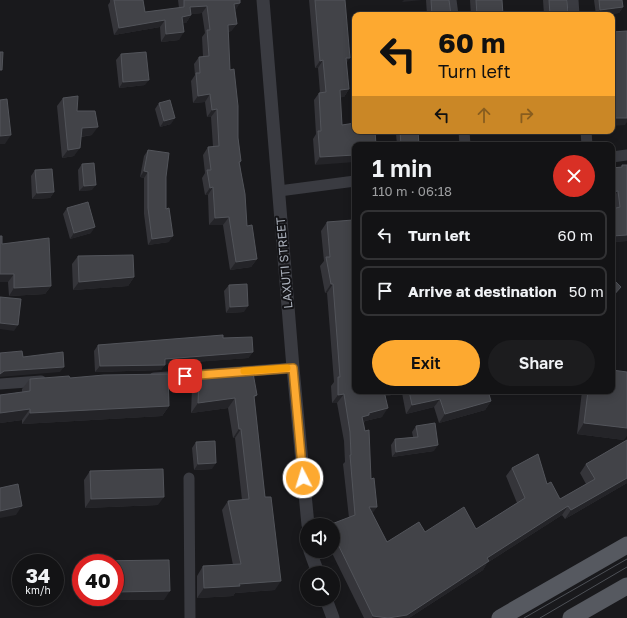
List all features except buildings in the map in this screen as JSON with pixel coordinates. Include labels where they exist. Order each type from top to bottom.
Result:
[{"type":"main road","points":[[500,618],[627,545]]},
{"type":"main road","points":[[571,618],[627,586]]},
{"type":"street","name":"LAXUTI STREET","points":[[264,0],[293,368],[307,518]]},
{"type":"street","points":[[451,0],[453,12]]},
{"type":"street","points":[[573,0],[574,12]]},
{"type":"street","points":[[615,157],[627,155]]},
{"type":"street","points":[[279,192],[352,181]]},
{"type":"street","points":[[139,379],[293,368]]},
{"type":"street","points":[[0,384],[52,380]]},
{"type":"street","points":[[189,478],[190,618]]},
{"type":"street","points":[[329,606],[333,618]]},
{"type":"tram line","points":[[524,618],[627,559]]},
{"type":"tram line","points":[[540,618],[627,567]]},
{"type":"slow traffic","points":[[244,371],[287,368]]},
{"type":"route","points":[[185,376],[293,368],[303,478]]}]
